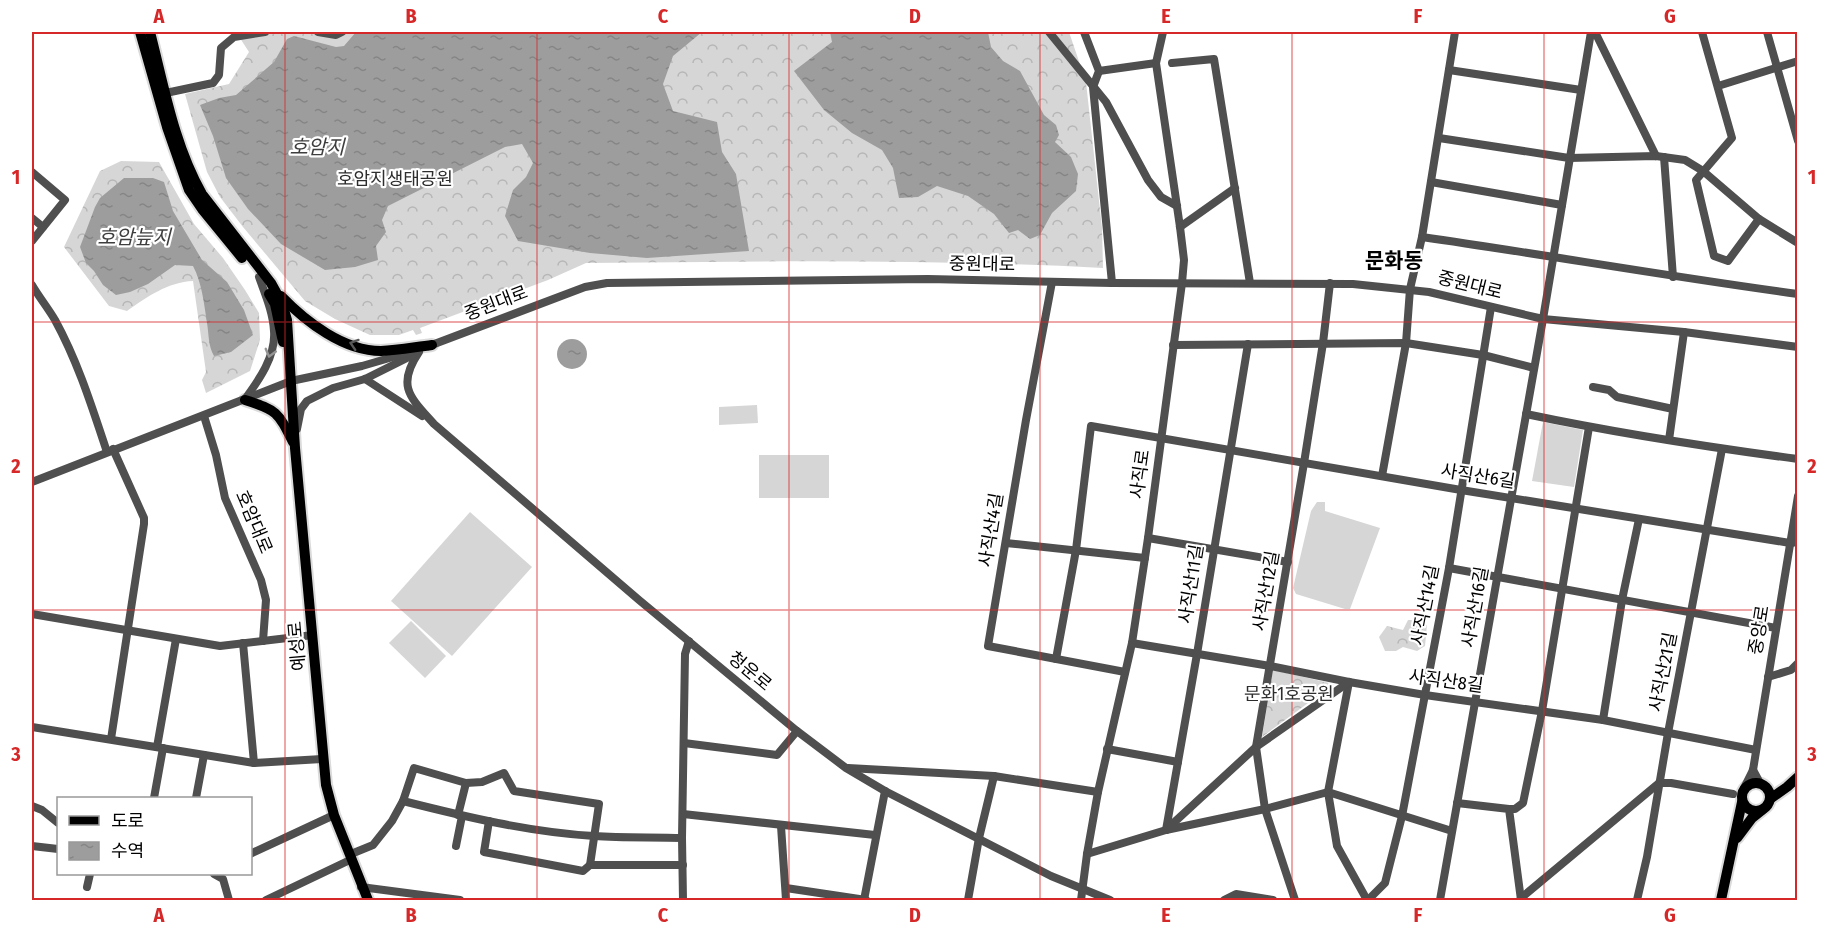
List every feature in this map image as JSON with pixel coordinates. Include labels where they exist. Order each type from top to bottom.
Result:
[{"type":"main road","points":[[140,32],[194,180],[202,194],[292,307],[325,332],[353,346],[379,351],[432,345]]},
{"type":"main road","points":[[150,32],[162,94],[189,190],[259,277],[275,304],[291,381]]},
{"type":"main road","points":[[273,286],[282,303],[287,320],[291,381]]},
{"type":"main road","name":"예성로","points":[[291,381],[322,759],[334,815],[368,900]]},
{"type":"main road","points":[[245,400],[268,408],[281,418],[295,448]]},
{"type":"main road","points":[[1721,900],[1741,795],[1751,783],[1779,788],[1794,780]]},
{"type":"main road","points":[[1732,846],[1744,828],[1766,807],[1770,799],[1794,780]]},
{"type":"main road","points":[[1763,784],[1769,792],[1770,799]]},
{"type":"main road","points":[[1741,795],[1748,809],[1762,810]]},
{"type":"street","points":[[162,94],[213,83],[219,75],[221,48],[240,33],[265,32]]},
{"type":"street","points":[[318,32],[336,35],[342,32]]},
{"type":"street","points":[[1049,32],[1106,102],[1148,180],[1161,198],[1177,206]]},
{"type":"street","points":[[1084,32],[1099,71],[1093,87],[1112,283]]},
{"type":"street","name":"사직로","points":[[1081,900],[1098,792],[1131,643],[1145,558],[1182,283],[1184,260],[1180,226],[1156,63],[1163,32]]},
{"type":"street","points":[[1382,476],[1406,343],[1410,289],[1422,237],[1455,32]]},
{"type":"street","points":[[1593,32],[1660,156],[1673,277]]},
{"type":"street","name":"사직산16길","points":[[1440,900],[1593,32]]},
{"type":"street","points":[[1702,32],[1732,138],[1696,180],[1714,256],[1728,261],[1759,219]]},
{"type":"street","points":[[1767,32],[1797,141]]},
{"type":"street","points":[[1172,63],[1214,59],[1250,283]]},
{"type":"street","points":[[1718,86],[1797,61]]},
{"type":"street","points":[[1099,71],[1156,63]]},
{"type":"street","points":[[1449,70],[1581,90]]},
{"type":"street","points":[[1439,138],[1569,158],[1660,156],[1685,160],[1703,171],[1759,219],[1797,243]]},
{"type":"street","points":[[32,172],[65,200],[32,241]]},
{"type":"street","points":[[1431,182],[1562,205]]},
{"type":"street","points":[[1180,226],[1235,188]]},
{"type":"street","points":[[32,218],[43,227]]},
{"type":"street","points":[[1422,237],[1554,256],[1673,277],[1797,294]]},
{"type":"street","points":[[245,400],[261,378],[275,333],[271,312],[259,277]]},
{"type":"street","name":"중원대로","points":[[291,381],[362,366],[432,345],[585,287],[607,283],[905,279],[1112,283],[1330,283],[1429,292],[1543,319],[1684,332],[1797,347]]},
{"type":"street","name":"사직산4길","points":[[1052,282],[988,646],[1125,672]]},
{"type":"street","name":"사직산12길","points":[[1295,900],[1265,810],[1256,747],[1304,463],[1330,283]]},
{"type":"street","points":[[32,285],[54,318],[75,361],[110,451],[144,518],[111,739]]},
{"type":"street","name":"사직산14길","points":[[1367,900],[1385,883],[1402,816],[1449,568],[1491,307]]},
{"type":"street","points":[[1669,440],[1684,332]]},
{"type":"street","points":[[1173,345],[1406,343],[1483,355],[1534,368]]},
{"type":"street","name":"사직산11길","points":[[1166,830],[1248,344]]},
{"type":"street","points":[[295,448],[297,422],[301,409],[307,401],[333,388],[365,379],[432,345]]},
{"type":"street","points":[[419,352],[410,366],[406,379],[413,401],[434,424]]},
{"type":"street","points":[[365,379],[434,424]]},
{"type":"street","points":[[32,482],[291,381]]},
{"type":"street","points":[[1593,387],[1609,390],[1617,397],[1673,409]]},
{"type":"street","points":[[1526,414],[1589,427],[1797,459]]},
{"type":"street","name":"호암대로","points":[[204,416],[216,454],[225,498],[261,580],[266,600],[263,641]]},
{"type":"street","name":"청운로","points":[[434,424],[689,642],[796,731],[846,768],[885,791],[1051,876],[1082,888]]},
{"type":"street","name":"사직산6길","points":[[1076,550],[1091,426],[1461,490],[1794,543]]},
{"type":"street","points":[[1457,803],[1515,809],[1523,803],[1542,711],[1589,427]]},
{"type":"street","name":"사직산21길","points":[[1636,900],[1647,857],[1722,449]]},
{"type":"street","name":"중앙로","points":[[1741,795],[1753,770],[1776,628],[1794,543],[1797,496]]},
{"type":"street","points":[[1603,720],[1622,600],[1639,519]]},
{"type":"street","points":[[1148,538],[1288,562]]},
{"type":"street","points":[[1006,543],[1145,558]]},
{"type":"street","points":[[1056,658],[1076,550]]},
{"type":"street","points":[[1449,568],[1776,628]]},
{"type":"street","points":[[32,614],[220,646],[313,635]]},
{"type":"street","points":[[154,797],[176,639]]},
{"type":"street","points":[[683,900],[685,654],[689,642]]},
{"type":"street","name":"사직산8길","points":[[1131,643],[1425,695],[1603,720],[1756,750]]},
{"type":"street","points":[[243,644],[254,763]]},
{"type":"street","points":[[1768,677],[1794,666],[1797,679]]},
{"type":"street","points":[[1166,830],[1256,747],[1349,682]]},
{"type":"street","points":[[1349,682],[1328,792],[1337,846],[1367,900]]},
{"type":"street","points":[[32,727],[254,763],[322,759]]},
{"type":"street","points":[[684,743],[777,755],[796,731]]},
{"type":"street","points":[[1107,749],[1178,762]]},
{"type":"street","points":[[196,797],[204,755]]},
{"type":"street","points":[[266,900],[373,844],[387,828],[403,801],[414,768],[466,783],[482,782],[504,773],[514,791],[599,804],[590,865]]},
{"type":"street","points":[[846,768],[994,776],[1098,792]]},
{"type":"street","points":[[1753,770],[1763,784]]},
{"type":"street","points":[[968,900],[979,838],[994,776]]},
{"type":"street","points":[[456,846],[466,783]]},
{"type":"street","points":[[1521,899],[1659,783],[1741,795]]},
{"type":"street","points":[[786,888],[865,900],[875,835],[885,791]]},
{"type":"street","points":[[1087,854],[1166,830],[1265,810],[1328,792],[1452,831]]},
{"type":"street","points":[[403,801],[460,815],[545,831],[594,836],[682,838]]},
{"type":"street","points":[[32,806],[42,810],[57,822]]},
{"type":"street","points":[[1509,809],[1521,899]]},
{"type":"street","points":[[683,814],[875,835]]},
{"type":"street","points":[[252,853],[334,815]]},
{"type":"street","points":[[489,821],[484,852],[583,871],[590,865],[683,865]]},
{"type":"street","points":[[781,826],[786,900]]},
{"type":"street","points":[[32,846],[57,849]]},
{"type":"street","points":[[87,887],[90,875]]},
{"type":"street","points":[[217,875],[223,879],[230,900]]},
{"type":"street","points":[[362,887],[460,900]]},
{"type":"street","points":[[1082,888],[1110,900]]},
{"type":"street","points":[[1224,900],[1236,894],[1273,900]]},
{"type":"green space","name":"호암지생태공원","points":[[236,32],[1069,32],[1086,82],[1102,228],[1103,268],[909,262],[586,263],[548,280],[420,328],[422,333],[416,335],[413,330],[399,335],[370,335],[335,319],[305,301],[220,197],[207,172],[185,94],[229,84],[249,52]]},
{"type":"green space","points":[[121,161],[159,162],[194,224],[223,258],[259,313],[260,340],[250,371],[206,393],[202,380],[206,372],[193,281],[166,287],[127,311],[109,306],[64,247],[100,171]]},
{"type":"green space","points":[[757,405],[758,423],[719,425],[719,407]]},
{"type":"green space","points":[[1543,422],[1583,430],[1574,487],[1532,481]]},
{"type":"green space","points":[[759,455],[829,455],[829,498],[759,498]]},
{"type":"green space","points":[[1317,502],[1325,502],[1325,511],[1380,528],[1350,609],[1296,594],[1293,588],[1311,511]]},
{"type":"green space","points":[[470,512],[532,567],[452,656],[391,601]]},
{"type":"green space","points":[[1408,620],[1427,625],[1425,646],[1417,651],[1403,647],[1396,651],[1385,651],[1379,637],[1387,626],[1403,630]]},
{"type":"green space","points":[[411,621],[446,656],[425,678],[389,643]]},
{"type":"green space","name":"문화1호공원","points":[[1273,670],[1334,684],[1262,737]]},
{"type":"water","name":"호암지","points":[[356,32],[702,32],[673,56],[663,84],[673,111],[717,122],[722,152],[736,174],[749,251],[647,258],[590,253],[518,241],[505,216],[513,190],[526,177],[533,163],[522,144],[505,147],[388,206],[382,220],[386,232],[376,246],[378,260],[355,267],[325,270],[281,244],[248,209],[226,178],[213,136],[200,105],[236,95],[274,62],[287,39],[294,36],[336,47],[344,46]]},
{"type":"water","points":[[830,32],[988,32],[991,47],[1003,61],[1020,71],[1044,115],[1056,125],[1059,135],[1055,142],[1071,157],[1078,174],[1076,191],[1052,213],[1040,235],[1030,239],[1018,230],[1009,233],[994,214],[968,196],[937,186],[918,197],[899,198],[893,168],[882,150],[852,133],[824,110],[794,71],[832,42]]},
{"type":"water","name":"호암늪지","points":[[124,178],[153,178],[164,182],[173,211],[202,260],[227,282],[244,310],[253,335],[231,352],[214,356],[212,352],[199,279],[193,266],[175,265],[148,284],[116,295],[103,285],[86,263],[80,247],[95,207],[100,198]]},
{"type":"water","points":[[572,339],[583,343],[587,354],[583,365],[572,369],[561,365],[557,354],[561,343]]},
{"type":"district","name":"문화동","points":[[1394,261]]}]
